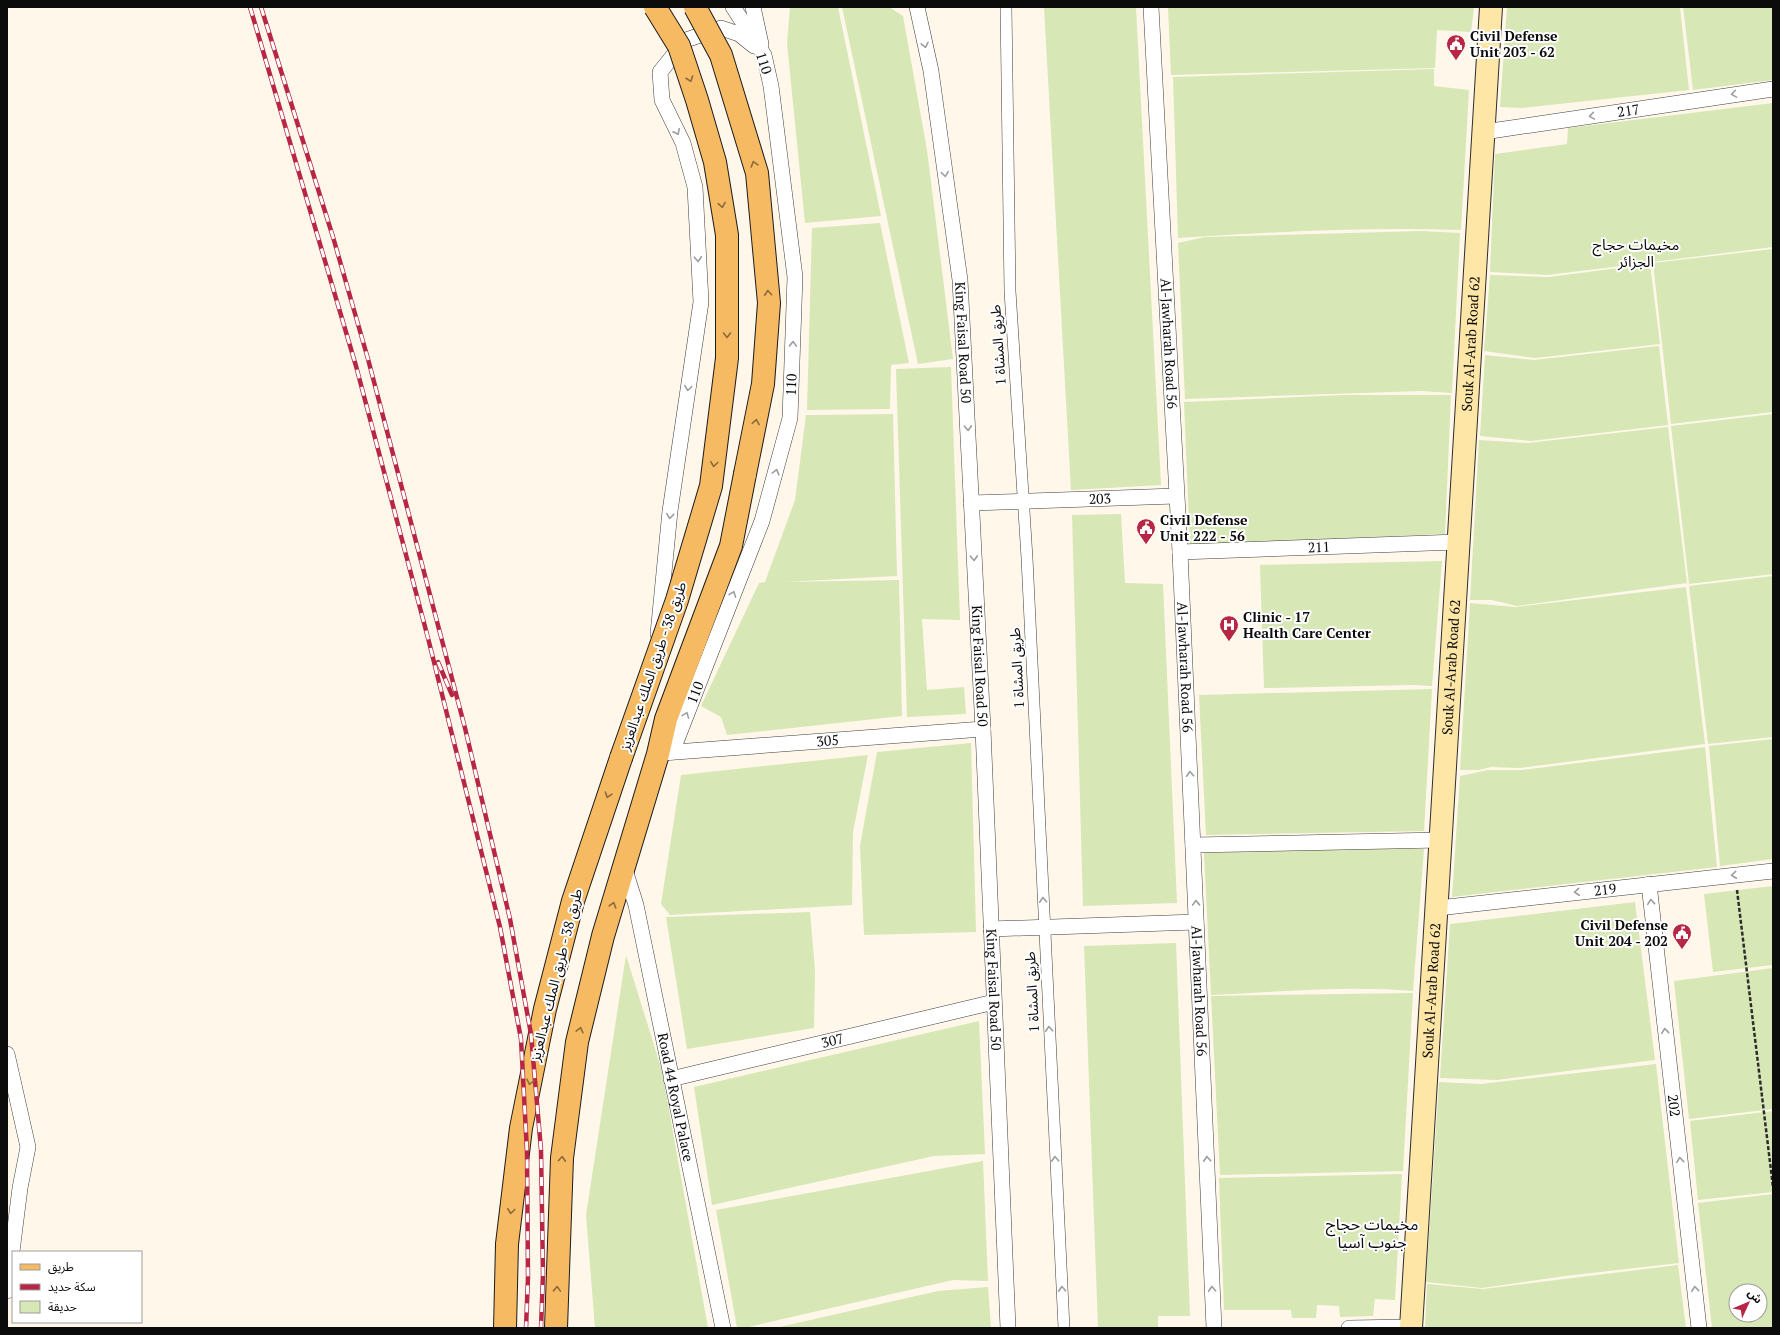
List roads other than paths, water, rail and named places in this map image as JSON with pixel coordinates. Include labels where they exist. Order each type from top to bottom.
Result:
[{"type":"main road","name":"طريق 38 - طريق الملك عبدالعزيز","points":[[506,1328],[507,1244],[521,1128],[545,1009],[573,901],[621,758],[677,600],[711,486],[727,358],[727,235],[715,162],[679,46],[655,7]]},
{"type":"main road","points":[[556,1328],[562,1158],[577,1042],[603,936],[624,867],[665,753],[666,719],[731,546],[763,384],[769,303],[757,173],[721,54],[695,7]]},
{"type":"main road","name":"Souk Al-Arab Road 62","points":[[1411,1327],[1438,908],[1458,542],[1491,7]]},
{"type":"street","name":"110","points":[[665,753],[762,521],[790,418],[795,277],[771,86],[764,55],[733,7]]},
{"type":"street","points":[[753,7],[764,55]]},
{"type":"street","name":"King Faisal Road 50","points":[[917,7],[931,71],[960,280],[982,729],[1008,1328]]},
{"type":"street","name":"طريق المشاة 1","points":[[1006,7],[1010,291],[1023,501],[1064,1328]]},
{"type":"street","name":"Al-Jawharah Road 56","points":[[1151,7],[1180,552],[1214,1328]]},
{"type":"street","points":[[656,658],[670,511],[701,302],[695,188],[683,143],[662,100],[660,72],[686,40],[721,28],[739,34],[764,55]]},
{"type":"street","name":"217","points":[[1484,132],[1773,89]]},
{"type":"street","name":"203","points":[[971,504],[1176,496]]},
{"type":"street","name":"211","points":[[1180,552],[1458,542]]},
{"type":"street","name":"305","points":[[665,753],[982,729]]},
{"type":"street","points":[[1193,845],[1441,840]]},
{"type":"street","name":"Road 44 Royal Palace","points":[[624,867],[636,905],[723,1328]]},
{"type":"street","name":"219","points":[[1438,908],[1773,871]]},
{"type":"street","name":"202","points":[[1649,884],[1699,1328]]},
{"type":"street","points":[[991,929],[1196,922]]},
{"type":"street","name":"307","points":[[671,1079],[994,1002]]},
{"type":"street","points":[[7,1054],[28,1147],[20,1188],[12,1251]]},
{"type":"street","points":[[7,1291],[12,1251]]},
{"type":"street","points":[[1348,1328],[1411,1327]]},
{"type":"railway","points":[[250,7],[356,366],[428,638],[500,927],[521,1039],[527,1152],[528,1277],[526,1328]]},
{"type":"railway","points":[[261,7],[333,237],[368,359],[465,728],[510,919],[531,1034],[541,1150],[543,1274],[541,1328]]},
{"type":"railway","points":[[438,662],[452,695]]},
{"type":"place","name":"Civil Defense Unit 203 - 62","points":[[1456,61]]},
{"type":"place","name":"Civil Defense Unit 222 - 56","points":[[1146,545]]},
{"type":"place","name":"Clinic - 17 Health Care Center","points":[[1229,642]]},
{"type":"place","name":"Civil Defense Unit 204 - 202","points":[[1682,950]]},
{"type":"district","name":"مخيمات حجاج الجزائر","points":[[1636,254]]},
{"type":"district","name":"مخيمات حجاج جنوب آسيا","points":[[1372,1233]]}]
